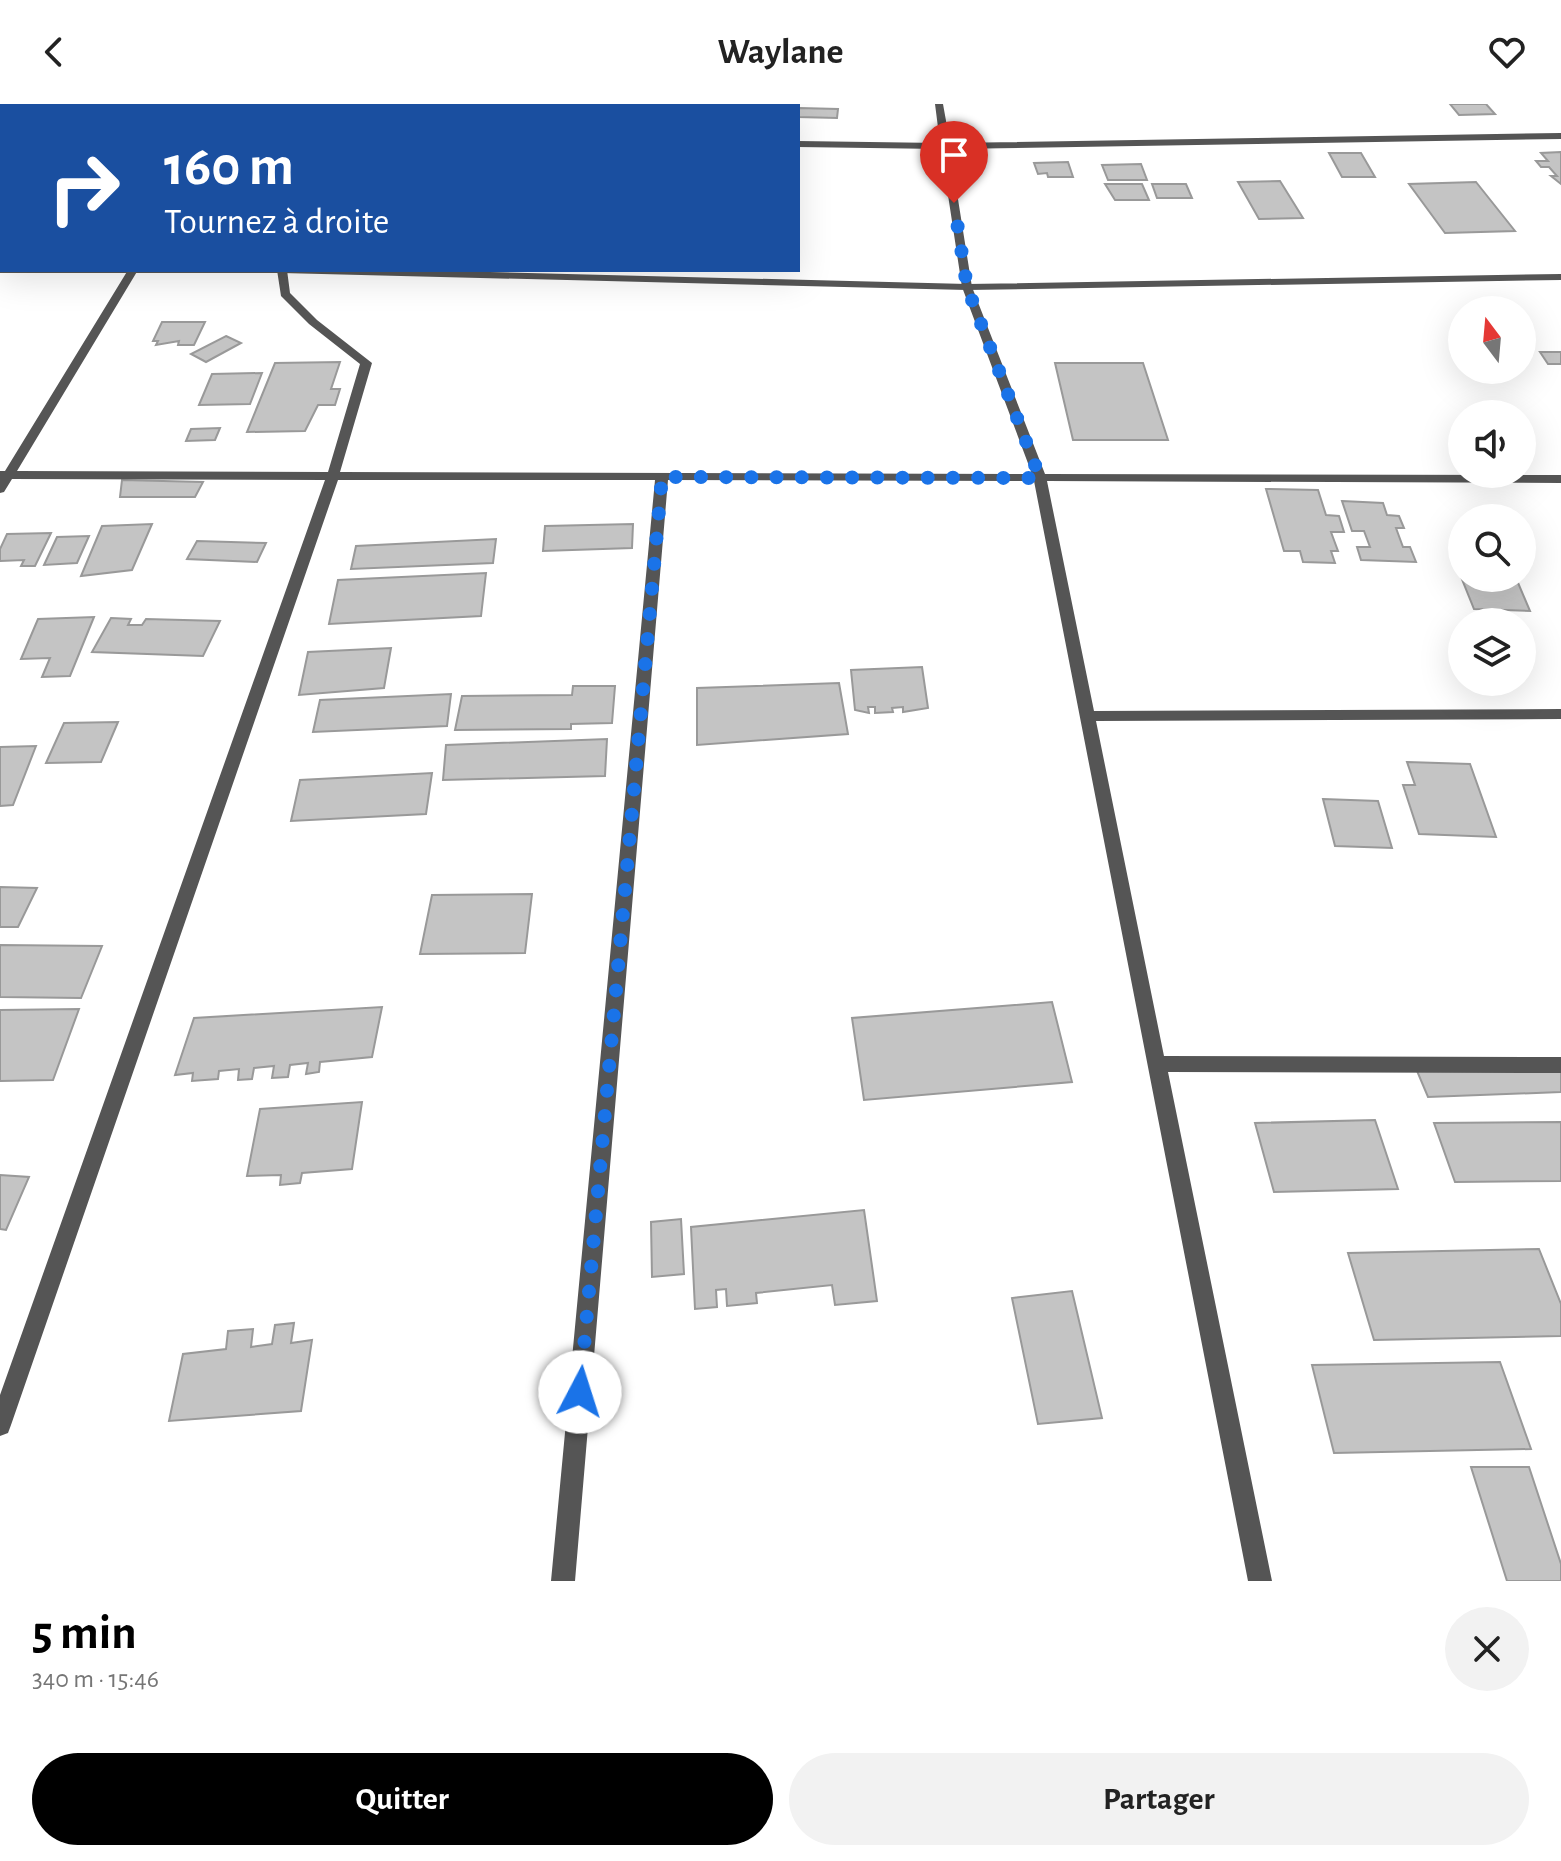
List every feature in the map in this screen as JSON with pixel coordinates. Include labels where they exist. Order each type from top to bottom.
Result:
[{"type":"street","points":[[939,104],[967,287],[1040,478],[1260,1581]]},
{"type":"street","points":[[800,144],[946,146],[1561,136]]},
{"type":"street","points":[[0,489],[4,475],[132,272]]},
{"type":"street","points":[[0,1425],[333,476],[366,363],[313,322],[285,294],[282,272]]},
{"type":"street","points":[[363,272],[967,287],[1561,277]]},
{"type":"street","points":[[4,475],[1561,479]]},
{"type":"street","points":[[563,1581],[662,477]]},
{"type":"street","points":[[1088,716],[1561,714]]},
{"type":"street","points":[[1157,1064],[1561,1065]]},
{"type":"building","points":[[1450,104],[1486,104],[1495,114],[1459,115]]},
{"type":"building","points":[[800,108],[838,109],[837,118],[800,117]]},
{"type":"building","points":[[1561,152],[1561,184],[1551,176],[1557,176],[1549,167],[1541,167],[1536,161],[1548,161],[1541,153]]},
{"type":"building","points":[[1329,153],[1361,153],[1375,177],[1342,177]]},
{"type":"building","points":[[1068,162],[1073,177],[1038,174],[1034,163]]},
{"type":"building","points":[[1141,164],[1147,180],[1108,180],[1102,165]]},
{"type":"building","points":[[1280,181],[1303,218],[1259,219],[1238,182]]},
{"type":"building","points":[[1476,182],[1515,231],[1445,233],[1409,184]]},
{"type":"building","points":[[1105,184],[1142,184],[1149,200],[1115,200]]},
{"type":"building","points":[[1152,184],[1186,184],[1192,198],[1157,198]]},
{"type":"building","points":[[162,322],[205,322],[194,345],[178,345],[179,341],[156,345],[158,341],[153,341]]},
{"type":"building","points":[[226,336],[241,343],[206,362],[191,354]]},
{"type":"building","points":[[1540,352],[1561,352],[1561,364],[1548,364]]},
{"type":"building","points":[[340,362],[331,389],[340,389],[335,405],[318,405],[305,431],[247,432],[275,363]]},
{"type":"building","points":[[1055,363],[1143,363],[1168,440],[1073,440]]},
{"type":"building","points":[[262,373],[250,404],[199,405],[212,374]]},
{"type":"building","points":[[220,428],[215,440],[186,441],[191,429]]},
{"type":"building","points":[[122,480],[203,482],[195,497],[120,497]]},
{"type":"building","points":[[1266,489],[1318,490],[1326,515],[1339,516],[1344,532],[1331,532],[1338,551],[1331,551],[1335,563],[1303,562],[1300,551],[1284,551]]},
{"type":"building","points":[[1342,501],[1383,503],[1387,515],[1399,516],[1404,528],[1396,528],[1403,547],[1410,547],[1416,562],[1361,560],[1357,547],[1370,547],[1364,531],[1352,531]]},
{"type":"building","points":[[152,524],[132,570],[81,576],[102,526]]},
{"type":"building","points":[[633,524],[632,548],[543,551],[545,526]]},
{"type":"building","points":[[51,533],[35,566],[21,566],[24,560],[0,561],[0,549],[7,534]]},
{"type":"building","points":[[89,536],[77,563],[44,565],[57,537]]},
{"type":"building","points":[[496,539],[493,563],[351,569],[356,546]]},
{"type":"building","points":[[197,541],[266,543],[257,562],[187,559]]},
{"type":"building","points":[[486,573],[481,616],[329,624],[338,580]]},
{"type":"building","points":[[1467,592],[1522,592],[1529,608],[1474,608]]},
{"type":"building","points":[[94,617],[70,676],[42,677],[50,658],[21,659],[38,619]]},
{"type":"building","points":[[111,618],[131,619],[128,625],[142,625],[146,619],[220,621],[203,656],[92,652]]},
{"type":"building","points":[[391,648],[384,688],[299,695],[308,652]]},
{"type":"building","points":[[922,667],[928,708],[903,712],[903,707],[892,708],[893,712],[875,713],[875,707],[868,707],[869,713],[855,710],[851,670]]},
{"type":"building","points":[[839,683],[848,734],[697,745],[697,688]]},
{"type":"building","points":[[573,686],[615,686],[612,723],[571,724],[571,729],[455,730],[462,696],[572,695]]},
{"type":"building","points":[[451,694],[447,726],[313,732],[320,700]]},
{"type":"building","points":[[118,722],[101,762],[46,763],[64,723]]},
{"type":"building","points":[[607,739],[605,776],[443,780],[446,745]]},
{"type":"building","points":[[36,746],[13,805],[0,806],[0,747]]},
{"type":"building","points":[[1407,762],[1470,764],[1496,837],[1419,834],[1403,785],[1415,785]]},
{"type":"building","points":[[432,773],[426,814],[291,821],[300,780]]},
{"type":"building","points":[[1323,799],[1378,801],[1392,848],[1335,846]]},
{"type":"building","points":[[0,887],[37,888],[18,927],[0,927]]},
{"type":"building","points":[[532,894],[525,953],[420,954],[432,895]]},
{"type":"building","points":[[0,945],[102,946],[81,998],[0,997]]},
{"type":"building","points":[[1052,1002],[1072,1082],[864,1100],[852,1018]]},
{"type":"building","points":[[382,1007],[372,1057],[320,1062],[319,1072],[306,1074],[308,1063],[290,1065],[288,1077],[272,1078],[274,1066],[254,1068],[252,1079],[238,1080],[239,1069],[219,1071],[218,1079],[192,1081],[193,1073],[175,1075],[194,1018]]},
{"type":"building","points":[[79,1009],[53,1080],[0,1081],[0,1010]]},
{"type":"building","points":[[1561,1065],[1561,1092],[1428,1097],[1417,1071]]},
{"type":"building","points":[[362,1102],[352,1169],[302,1173],[300,1183],[280,1185],[281,1175],[247,1176],[260,1109]]},
{"type":"building","points":[[1375,1120],[1398,1189],[1274,1192],[1255,1123]]},
{"type":"building","points":[[1561,1122],[1561,1181],[1455,1182],[1434,1123]]},
{"type":"building","points":[[0,1175],[29,1177],[6,1230],[0,1229]]},
{"type":"building","points":[[864,1210],[877,1301],[835,1305],[832,1285],[756,1293],[757,1303],[727,1306],[726,1289],[716,1290],[717,1307],[695,1309],[691,1227]]},
{"type":"building","points":[[681,1219],[684,1274],[652,1277],[651,1222]]},
{"type":"building","points":[[1539,1249],[1561,1304],[1561,1336],[1374,1340],[1348,1253]]},
{"type":"building","points":[[1072,1291],[1102,1418],[1038,1424],[1012,1298]]},
{"type":"building","points":[[294,1323],[291,1343],[312,1340],[301,1411],[169,1421],[183,1354],[226,1349],[228,1331],[253,1329],[251,1347],[272,1344],[275,1325]]},
{"type":"building","points":[[1500,1362],[1531,1449],[1334,1453],[1312,1365]]},
{"type":"building","points":[[1471,1467],[1529,1467],[1561,1564],[1561,1581],[1507,1581]]},
{"type":"route","points":[[580,1392],[662,477],[1040,478],[967,287],[954,203]]}]
